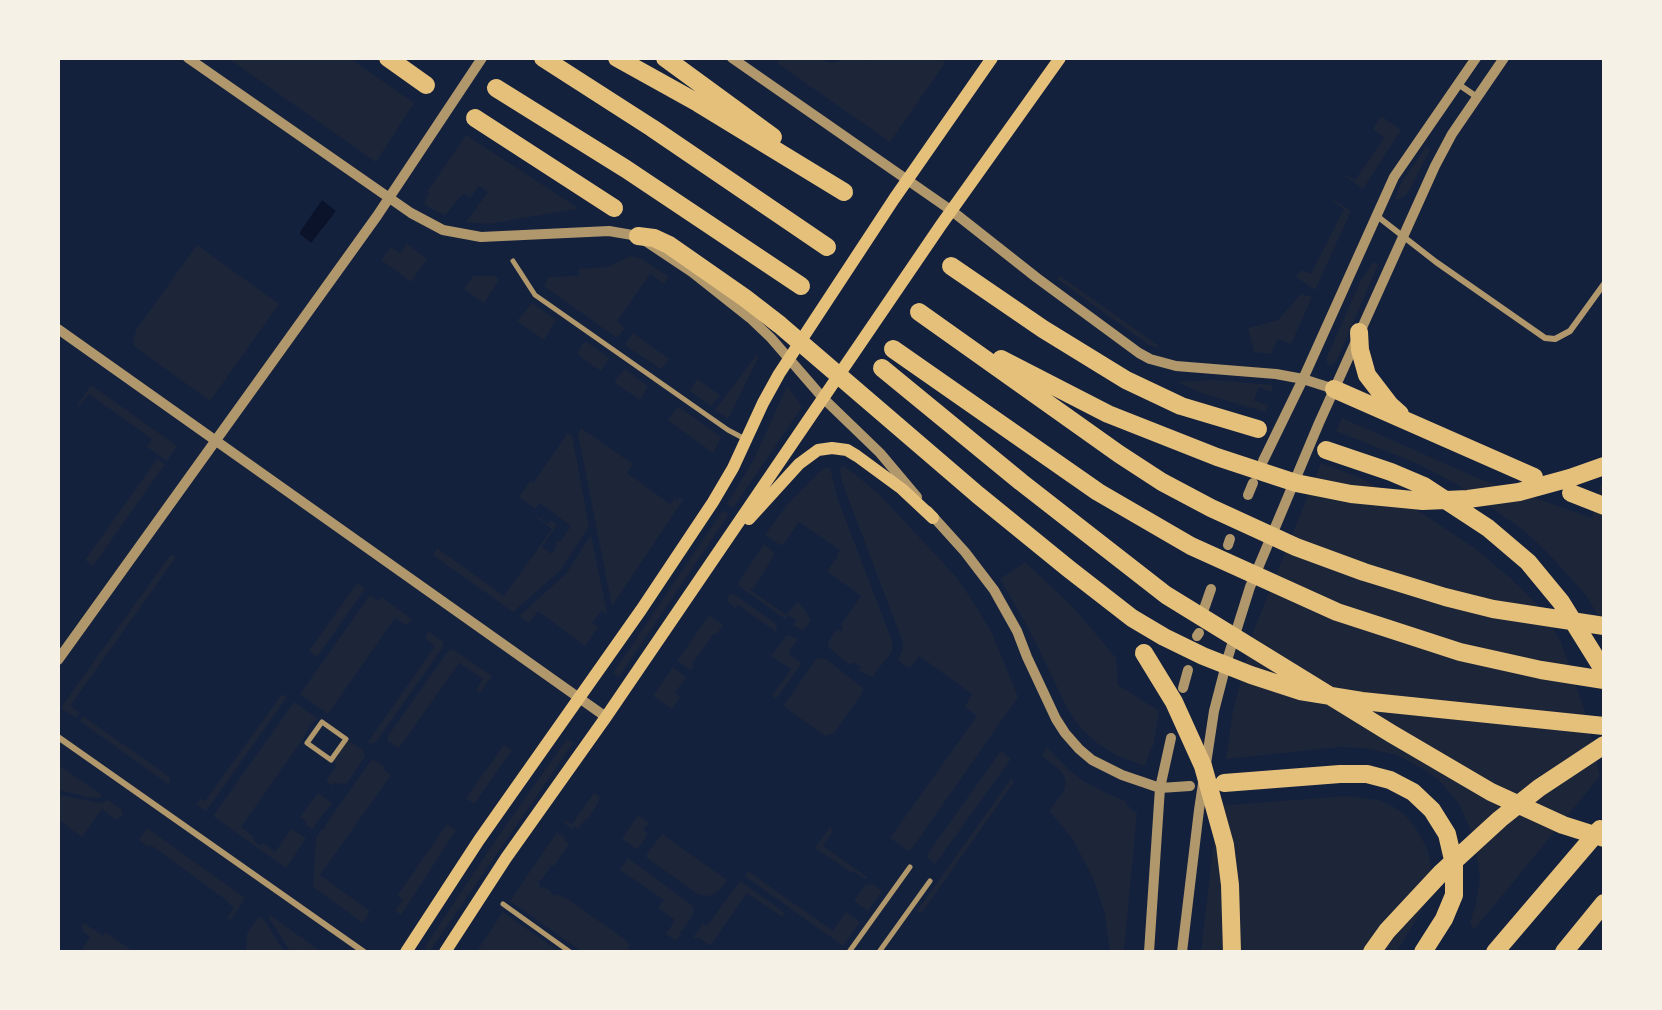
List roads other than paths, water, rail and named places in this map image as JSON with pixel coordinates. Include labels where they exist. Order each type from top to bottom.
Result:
[{"type":"highway","points":[[388,58],[426,85]]},
{"type":"highway","points":[[543,58],[652,128],[827,247]]},
{"type":"highway","points":[[617,58],[698,103],[850,196],[750,119],[665,58]]},
{"type":"highway","points":[[496,88],[689,210],[796,291]]},
{"type":"highway","points":[[475,118],[614,208]]},
{"type":"highway","points":[[638,236],[654,238],[669,245],[745,298],[800,342],[978,495],[1101,595],[1132,618],[1164,637],[1203,656],[1300,691],[1362,701],[1604,726]]},
{"type":"highway","points":[[951,266],[1043,329],[1126,380],[1181,406],[1258,429]]},
{"type":"highway","points":[[1604,466],[1519,492],[1468,499],[1423,501],[1385,499],[1296,483],[1217,457],[1108,414],[1027,374],[918,312],[1162,482],[1211,508],[1296,547],[1364,572],[1445,597],[1493,609],[1604,626]]},
{"type":"highway","points":[[1359,332],[1360,350],[1367,375],[1390,405],[1410,423]]},
{"type":"highway","points":[[893,349],[1098,492],[1191,546],[1348,616],[1460,652],[1541,670],[1604,680]]},
{"type":"highway","points":[[882,368],[1021,482],[1166,595],[1392,735],[1491,792],[1563,825],[1604,838]]},
{"type":"highway","points":[[1334,389],[1534,477]]},
{"type":"highway","points":[[1326,450],[1424,486],[1488,528],[1528,562],[1561,602],[1604,671]]},
{"type":"highway","points":[[1571,493],[1604,506]]},
{"type":"highway","points":[[1144,654],[1174,702],[1203,766],[1225,845],[1230,885],[1232,951]]},
{"type":"highway","points":[[1372,951],[1387,931],[1441,873],[1500,819],[1539,788],[1604,745]]},
{"type":"highway","points":[[1224,783],[1367,774],[1390,780],[1413,792],[1432,810],[1447,834],[1454,864],[1454,895],[1444,919],[1423,951]]},
{"type":"highway","points":[[1495,951],[1604,812]]},
{"type":"highway","points":[[1525,914],[1604,825]]},
{"type":"highway","points":[[1564,951],[1604,903]]},
{"type":"main road","points":[[406,951],[478,840],[713,502],[747,440],[763,403],[789,358],[907,179],[992,58]]},
{"type":"main road","points":[[445,951],[506,858],[606,717],[941,225],[1060,58]]},
{"type":"main road","points":[[712,560],[799,464],[818,450],[838,448],[857,456],[902,489],[933,518]]},
{"type":"street","points":[[188,58],[388,197],[426,222],[443,230],[469,236],[499,237],[598,231],[621,232],[638,236],[692,272],[771,338],[823,398],[886,460],[933,518],[965,552],[994,590],[1017,631],[1045,696],[1065,733],[1079,749],[1107,768],[1160,788],[1190,786]]},
{"type":"street","points":[[58,660],[388,197],[482,58]]},
{"type":"street","points":[[732,58],[952,211],[1119,340],[1150,359],[1176,366],[1276,374],[1303,379],[1334,389]]},
{"type":"street","points":[[1265,456],[1303,379],[1394,177],[1476,58]]},
{"type":"street","points":[[1182,951],[1199,810],[1220,687],[1250,587],[1319,423],[1435,166],[1452,134],[1504,58]]},
{"type":"street","points":[[1458,84],[1477,97]]},
{"type":"street","points":[[1377,216],[1402,237],[1545,338],[1555,339],[1570,331],[1604,284]]},
{"type":"street","points":[[513,261],[535,295],[728,430],[747,440]]},
{"type":"street","points":[[58,329],[606,717]]},
{"type":"street","points":[[1248,495],[1253,483]]},
{"type":"street","points":[[1204,609],[1211,589]]},
{"type":"street","points":[[1183,688],[1188,670]]},
{"type":"street","points":[[322,722],[346,739],[331,760],[307,743],[322,722]]},
{"type":"street","points":[[58,737],[364,951]]},
{"type":"street","points":[[1149,951],[1160,788],[1171,738]]},
{"type":"street","points":[[849,951],[910,867]]},
{"type":"street","points":[[879,951],[930,881]]},
{"type":"street","points":[[503,904],[570,951]]}]
